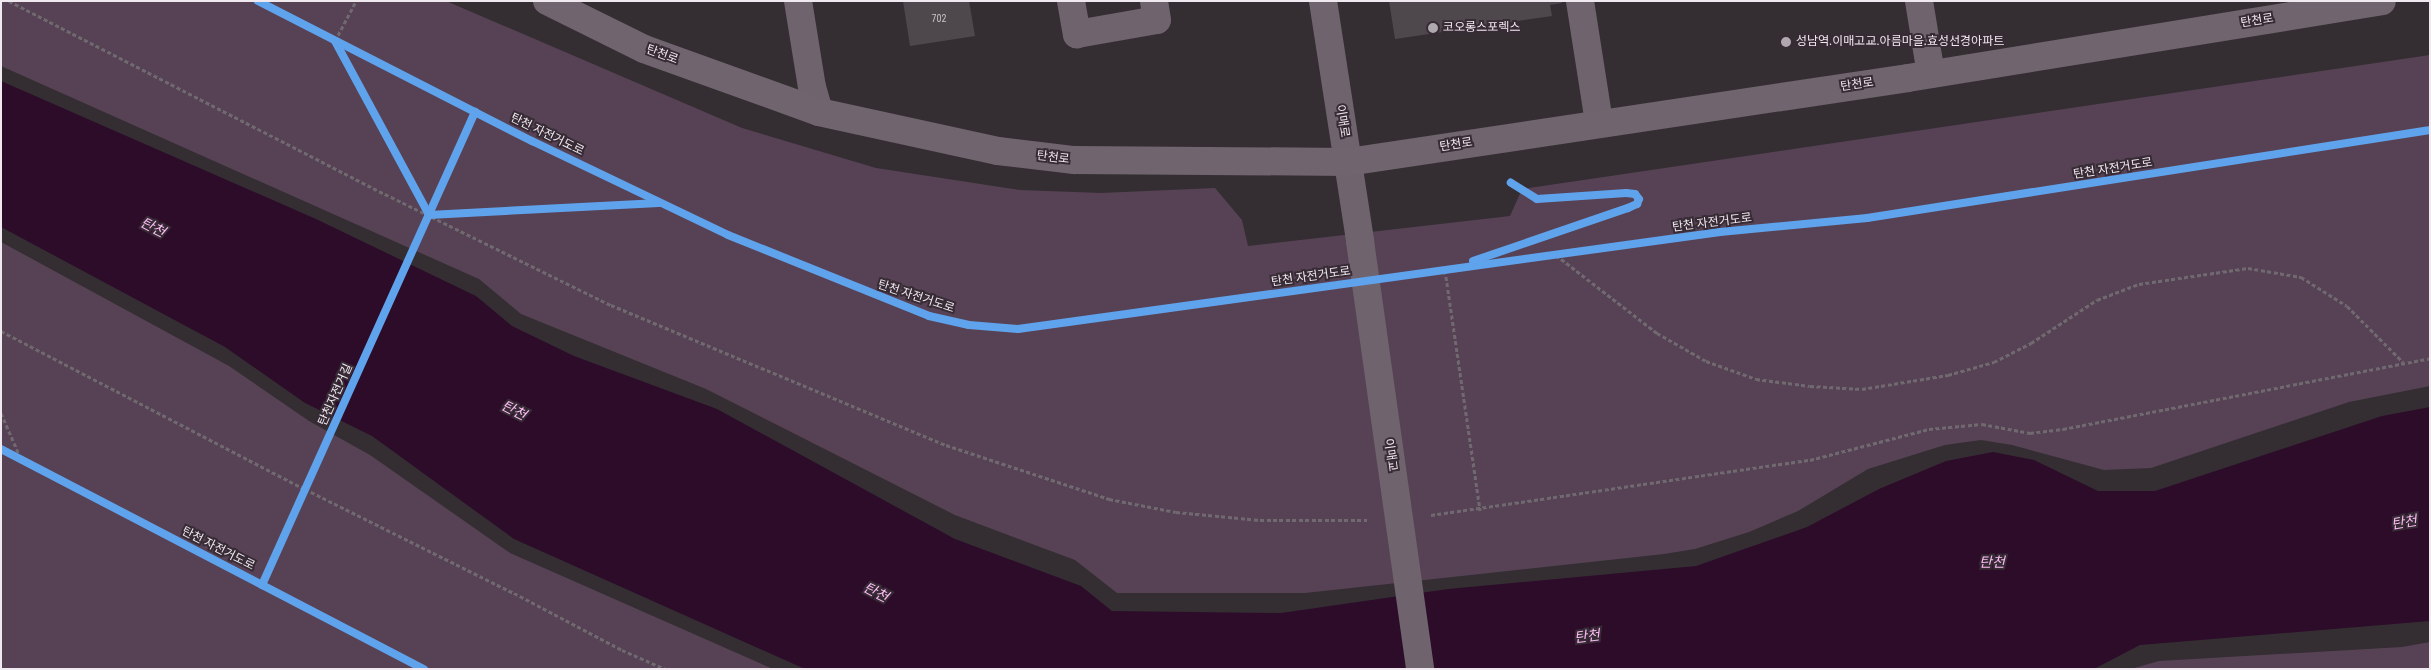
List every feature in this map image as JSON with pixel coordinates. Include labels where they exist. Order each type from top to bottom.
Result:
[{"type":"main road","name":"탄천로","points":[[547,1],[644,49],[819,112],[998,151],[1074,160],[1348,162],[1599,122],[1931,74],[2382,1]]},
{"type":"street","points":[[798,1],[812,87],[819,112]]},
{"type":"street","points":[[1071,1],[1077,34],[1157,20],[1154,1]]},
{"type":"street","name":"이매로","points":[[1323,1],[1360,241]]},
{"type":"street","points":[[1580,1],[1599,122]]},
{"type":"street","points":[[1919,1],[1931,74]]},
{"type":"street","name":"이매교","points":[[1360,241],[1420,669]]},
{"type":"path","points":[[9,1],[385,194],[611,305],[946,445],[1109,499],[1176,512],[1260,520],[1372,519]]},
{"type":"path","points":[[335,41],[356,1]]},
{"type":"path","points":[[327,36],[342,47]]},
{"type":"path","points":[[420,197],[429,215]]},
{"type":"path","points":[[425,224],[433,206]]},
{"type":"path","points":[[429,215],[448,214]]},
{"type":"path","points":[[1547,256],[1566,254]]},
{"type":"path","points":[[1556,255],[1657,333],[1706,361],[1756,379],[1810,386],[1862,389],[1948,375],[1994,362],[2031,343],[2097,300],[2139,284],[2248,268],[2301,278],[2347,306],[2403,362]]},
{"type":"path","points":[[1435,272],[1454,268]]},
{"type":"path","points":[[1445,270],[1480,510]]},
{"type":"path","points":[[1,331],[622,650],[665,669]]},
{"type":"path","points":[[1427,516],[1480,510],[1810,460],[1929,429],[1982,424],[2030,432],[2063,429],[2430,358]]},
{"type":"path","points":[[1,413],[20,459]]},
{"type":"path","points":[[8,453],[29,463]]},
{"type":"path","points":[[301,498],[306,486]]},
{"type":"shaded area","points":[[1,1],[446,1],[742,128],[876,168],[1020,190],[1101,193],[1215,188],[1242,220],[1248,246],[1510,216],[1522,189],[2430,55],[2430,386],[2349,402],[2151,468],[2104,470],[2012,445],[1981,440],[1945,445],[1868,469],[1798,511],[1749,532],[1695,549],[1664,554],[1305,593],[1117,593],[1075,560],[955,515],[706,389],[521,314],[479,279],[1,66]]},
{"type":"shaded area","points":[[1,242],[229,366],[309,421],[370,455],[510,553],[773,669],[1,669]]},
{"type":"shaded area","points":[[2430,642],[2430,669],[2131,669],[2159,661],[2402,647]]},
{"type":"water","name":"탄천","points":[[1,81],[316,219],[476,296],[512,326],[574,356],[717,409],[955,539],[1081,586],[1112,611],[1281,613],[1448,589],[1696,566],[1807,527],[1879,489],[1946,461],[1993,452],[2034,460],[2098,491],[2155,491],[2382,416],[2430,407],[2430,621],[2140,645],[2094,669],[805,669],[514,539],[372,436],[305,403],[225,347],[1,227]]},
{"type":"building","points":[[903,1],[969,1],[975,36],[910,46]]},
{"type":"building","name":"코오롱스포렉스","points":[[1389,1],[1561,1],[1562,3],[1550,5],[1552,16],[1395,39]]},
{"type":"cycle path","name":"탄천 자전거도로","points":[[258,1],[532,141],[728,235],[929,316],[969,325],[1018,329],[1720,232],[1867,218],[2430,130]]},
{"type":"cycle path","points":[[335,41],[429,215],[659,203]]},
{"type":"cycle path","name":"탄천자전거길","points":[[262,585],[475,112]]},
{"type":"cycle path","points":[[1473,261],[1628,208],[1637,204],[1639,199],[1635,194],[1626,193],[1537,199],[1511,183]]},
{"type":"cycle path","name":"탄천 자전거도로","points":[[1,449],[424,669]]},
{"type":"place","name":"코오롱스포렉스","points":[[1433,28]]},
{"type":"place","name":"성남역.이매고교.아름마을.효성선경아파트","points":[[1786,42]]}]
